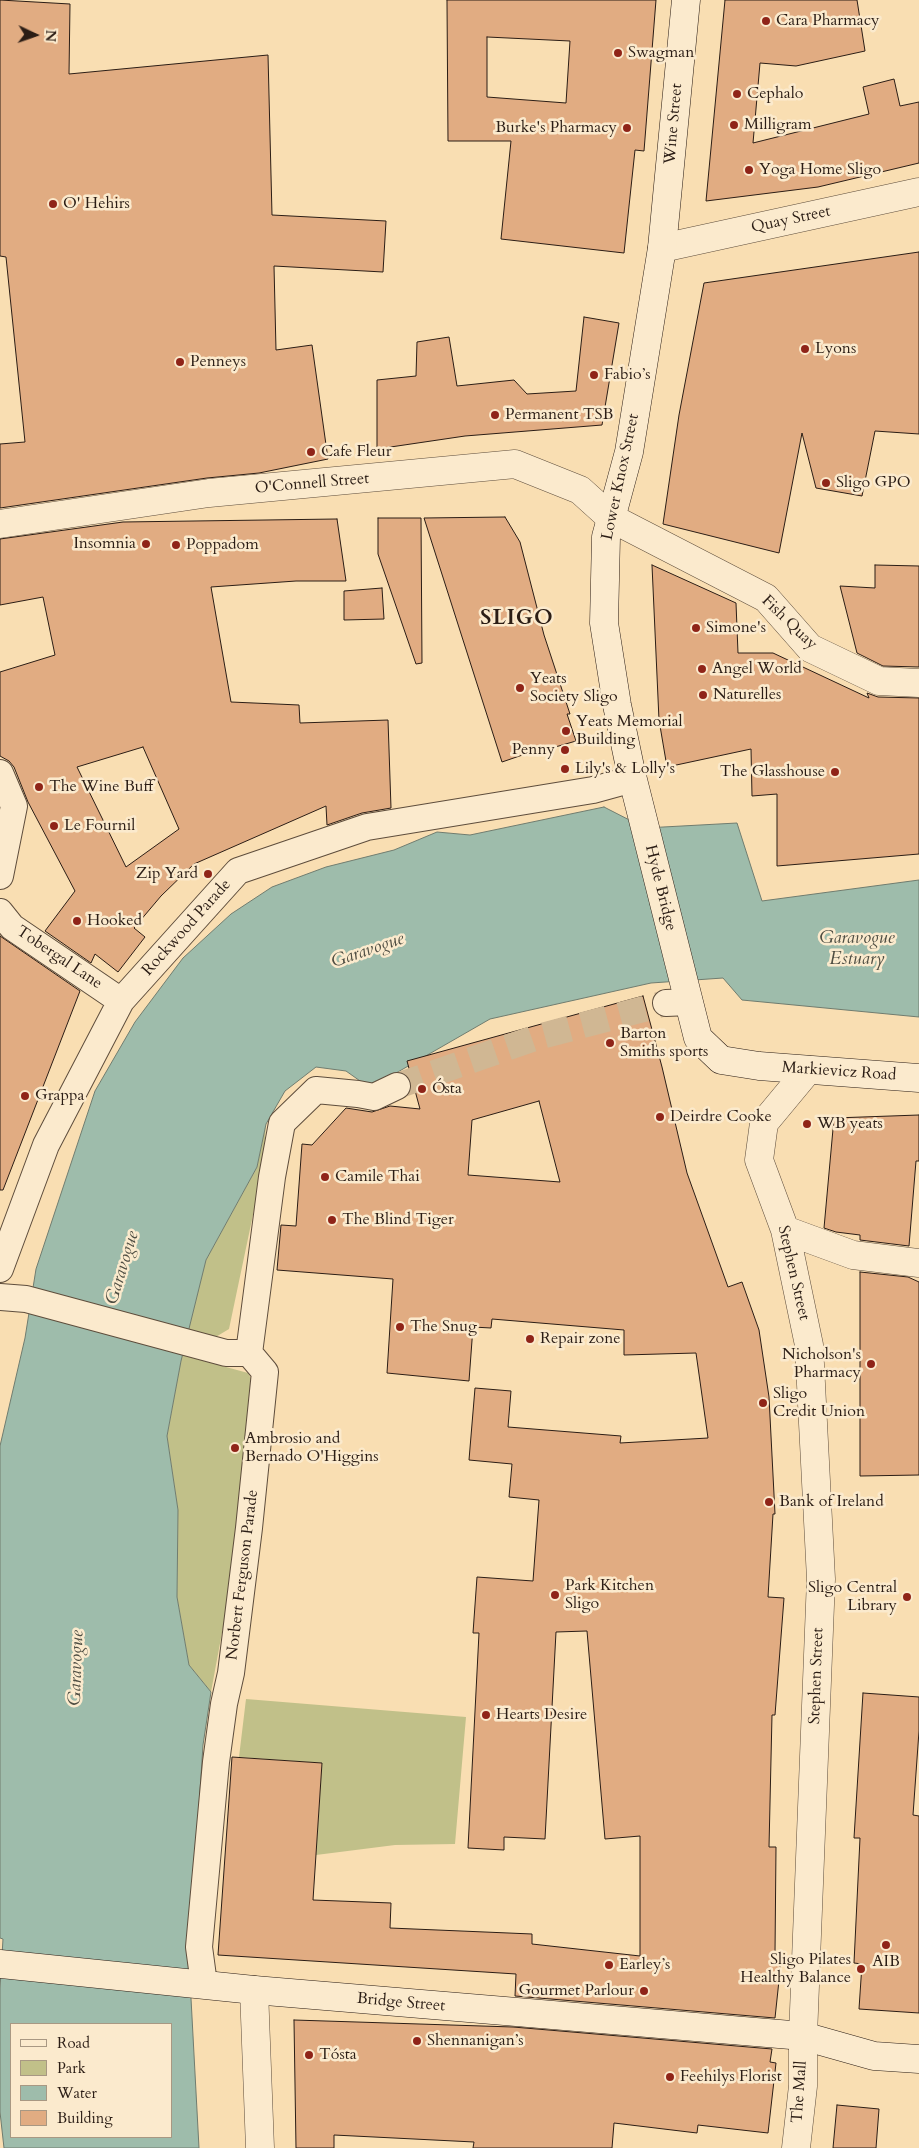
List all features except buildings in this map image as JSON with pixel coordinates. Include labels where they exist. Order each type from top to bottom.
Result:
[{"type":"street","name":"Wine Street","points":[[662,248],[686,0]]},
{"type":"street","name":"Quay Street","points":[[662,248],[919,192]]},
{"type":"street","name":"Lower Knox Street","points":[[634,786],[617,705],[604,623],[606,537],[628,452],[662,248]]},
{"type":"street","name":"O'Connell Street","points":[[0,524],[210,493],[515,464],[580,490],[611,518]]},
{"type":"street","name":"Fish Quay","points":[[611,518],[766,598],[810,648],[879,681],[919,683]]},
{"type":"street","points":[[0,773],[14,806],[0,876]]},
{"type":"street","name":"Hyde Bridge","points":[[634,786],[680,996],[698,1038],[721,1060],[759,1066]]},
{"type":"street","name":"Rockwood Parade","points":[[0,1269],[46,1145],[121,1001],[238,871],[367,827],[593,790],[634,786]]},
{"type":"street","name":"Tobergal Lane","points":[[0,912],[12,927],[121,1001]]},
{"type":"street","name":"Markievicz Road","points":[[759,1066],[919,1078]]},
{"type":"street","name":"Stephen Street","points":[[803,2036],[821,1579],[809,1345],[785,1230],[759,1160],[764,1123],[808,1070]]},
{"type":"street","points":[[0,1297],[26,1299],[238,1353],[282,1123],[316,1090],[374,1097],[397,1086]]},
{"type":"street","points":[[785,1230],[853,1255],[919,1264]]},
{"type":"street","name":"Norbert Ferguson Parade","points":[[200,1984],[200,1947],[216,1762],[231,1673],[249,1528],[265,1372],[238,1353]]},
{"type":"street","name":"Bridge Street","points":[[0,1964],[254,1990],[803,2036],[874,2056],[919,2060]]},
{"type":"street","points":[[254,1990],[260,2148]]},
{"type":"street","name":"The Mall","points":[[796,2148],[803,2086],[803,2036]]},
{"type":"green space","points":[[266,1124],[263,1167],[229,1329],[214,1338],[187,1334],[206,1260],[257,1167]]},
{"type":"green space","points":[[182,1355],[248,1373],[255,1386],[228,1600],[211,1692],[189,1665],[177,1597],[178,1510],[167,1436]]},
{"type":"green space","points":[[246,1699],[466,1717],[455,1844],[395,1845],[316,1855],[322,1763],[239,1757]]},
{"type":"water","points":[[604,807],[645,828],[737,823],[762,901],[919,880],[919,1017],[742,1000],[723,978],[651,983],[490,1019],[370,1088],[346,1071],[316,1067],[285,1091],[266,1124],[257,1167],[206,1260],[181,1361],[167,1436],[178,1510],[177,1597],[189,1665],[211,1692],[203,1745],[189,1961],[199,2148],[4,2148],[0,2112],[0,1988],[3,1939],[0,1938],[0,1446],[25,1338],[36,1269],[95,1091],[135,1022],[183,958],[231,914],[272,887],[326,867],[394,850],[437,832],[470,835]]},
{"type":"tunnel","points":[[397,1086],[538,1037],[666,1003]]},
{"type":"place","name":"Cara Pharmacy","points":[[766,21]]},
{"type":"place","name":"Swagman","points":[[618,53]]},
{"type":"place","name":"Cephalo","points":[[737,94]]},
{"type":"place","name":"Milligram","points":[[734,125]]},
{"type":"place","name":"Burke's Pharmacy","points":[[627,128]]},
{"type":"place","name":"Yoga Home Sligo","points":[[749,170]]},
{"type":"place","name":"O' Hehirs","points":[[53,204]]},
{"type":"place","name":"Lyons","points":[[805,349]]},
{"type":"place","name":"Penneys","points":[[180,362]]},
{"type":"place","name":"Fabio’s","points":[[594,375]]},
{"type":"place","name":"Permanent TSB","points":[[495,415]]},
{"type":"place","name":"Cafe Fleur","points":[[311,452]]},
{"type":"place","name":"Sligo GPO","points":[[826,483]]},
{"type":"place","name":"Insomnia","points":[[146,544]]},
{"type":"place","name":"Poppadom","points":[[176,545]]},
{"type":"place","name":"Simone's","points":[[696,628]]},
{"type":"place","name":"Angel World","points":[[702,669]]},
{"type":"place","name":"Yeats Society Sligo","points":[[520,688]]},
{"type":"place","name":"Naturelles","points":[[703,695]]},
{"type":"place","name":"Yeats Memorial Building","points":[[566,731]]},
{"type":"place","name":"Penny","points":[[565,750]]},
{"type":"place","name":"Lily's & Lolly's","points":[[565,769]]},
{"type":"place","name":"The Glasshouse","points":[[835,772]]},
{"type":"place","name":"The Wine Buff","points":[[39,787]]},
{"type":"place","name":"Le Fournil","points":[[54,826]]},
{"type":"place","name":"Zip Yard","points":[[208,874]]},
{"type":"place","name":"Hooked","points":[[77,921]]},
{"type":"place","name":"Barton Smiths sports","points":[[610,1043]]},
{"type":"place","name":"Ósta","points":[[422,1089]]},
{"type":"place","name":"Grappa","points":[[25,1096]]},
{"type":"place","name":"Deirdre Cooke","points":[[660,1117]]},
{"type":"place","name":"WB yeats","points":[[807,1124]]},
{"type":"place","name":"Camile Thai","points":[[325,1177]]},
{"type":"place","name":"The Blind Tiger","points":[[332,1220]]},
{"type":"place","name":"The Snug","points":[[400,1327]]},
{"type":"place","name":"Repair zone","points":[[530,1339]]},
{"type":"place","name":"Nicholson's Pharmacy","points":[[871,1364]]},
{"type":"place","name":"Sligo Credit Union","points":[[763,1403]]},
{"type":"place","name":"Ambrosio and Bernado O'Higgins","points":[[235,1448]]},
{"type":"place","name":"Bank of Ireland","points":[[769,1502]]},
{"type":"place","name":"Park Kitchen Sligo","points":[[555,1595]]},
{"type":"place","name":"Sligo Central Library","points":[[907,1597]]},
{"type":"place","name":"Hearts Desire","points":[[486,1715]]},
{"type":"place","name":"AIB","points":[[886,1945]]},
{"type":"place","name":"Earley’s","points":[[609,1965]]},
{"type":"place","name":"Sligo Pilates Healthy Balance","points":[[861,1969]]},
{"type":"place","name":"Gourmet Parlour","points":[[644,1991]]},
{"type":"place","name":"Shennanigan’s","points":[[417,2041]]},
{"type":"place","name":"Tósta","points":[[309,2055]]},
{"type":"place","name":"Feehilys Florist","points":[[670,2077]]},
{"type":"district","name":"SLIGO","points":[[517,619]]},
{"type":"water label","name":"Garavogue Estuary","points":[[857,950]]},
{"type":"water label","name":"Garavogue","points":[[368,951]]},
{"type":"water label","name":"Garavogue","points":[[123,1268]]},
{"type":"water label","name":"Garavogue","points":[[77,1668]]}]
